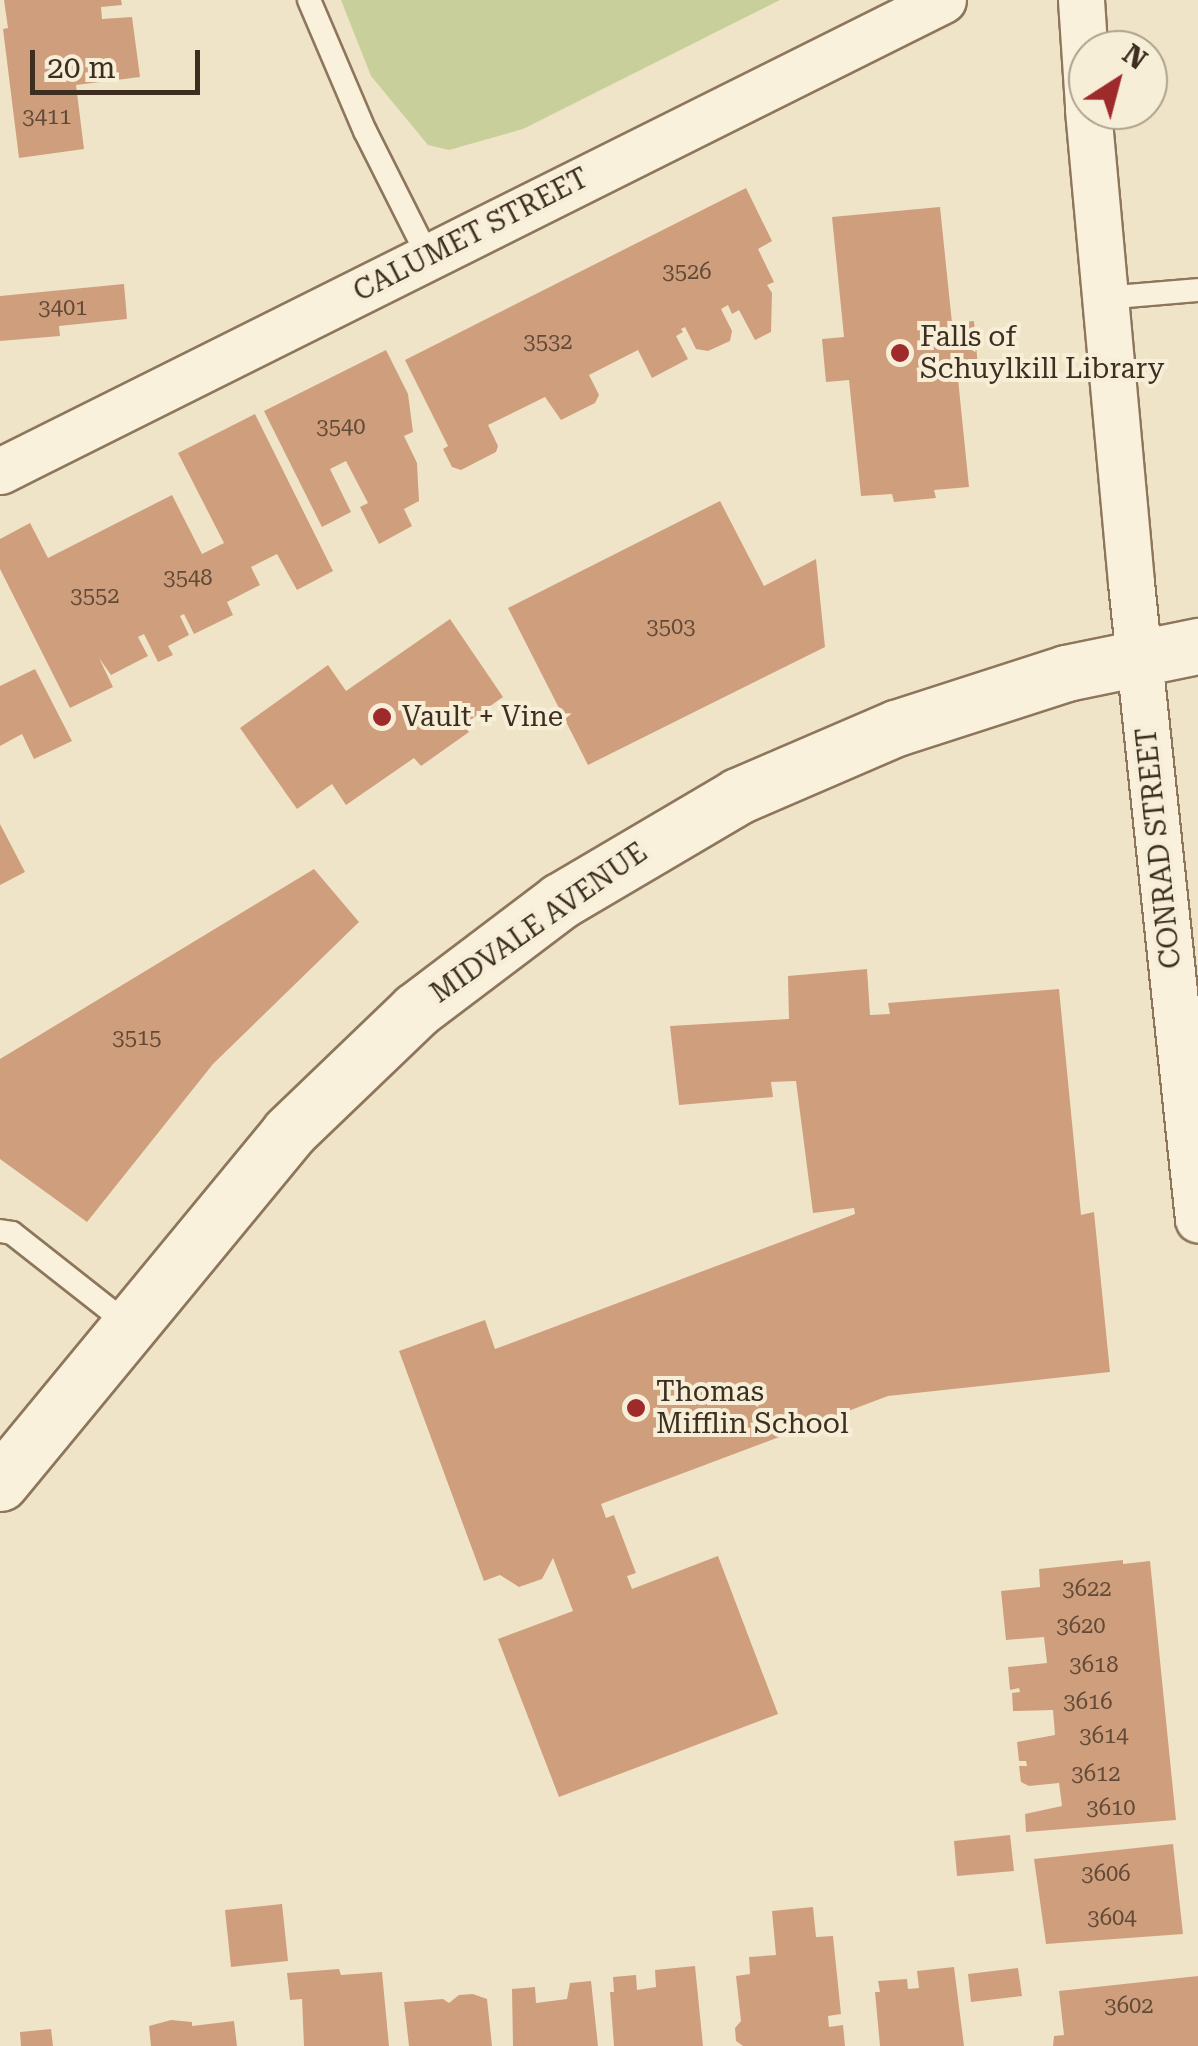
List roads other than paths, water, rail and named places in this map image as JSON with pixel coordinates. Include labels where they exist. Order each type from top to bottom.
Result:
[{"type":"street","name":"CALUMET STREET","points":[[0,471],[943,0]]},
{"type":"street","name":"CONRAD STREET","points":[[1081,0],[1083,30]]},
{"type":"street","name":"CONRAD STREET","points":[[1090,130],[1138,655],[1198,1219]]},
{"type":"street","name":"MIDVALE AVENUE","points":[[0,1483],[132,1327],[228,1203],[352,1067],[486,954],[560,901],[669,833],[826,757],[896,728],[1021,686],[1138,655],[1198,646]]},
{"type":"lane","points":[[309,0],[365,132],[428,256]]},
{"type":"lane","points":[[1103,298],[1198,290]]},
{"type":"lane","points":[[0,1231],[12,1233],[132,1327]]},
{"type":"place","name":"Falls of Schuylkill Library","points":[[900,353]]},
{"type":"place","name":"Vault + Vine","points":[[382,717]]},
{"type":"place","name":"Thomas Mifflin School","points":[[636,1408]]}]
